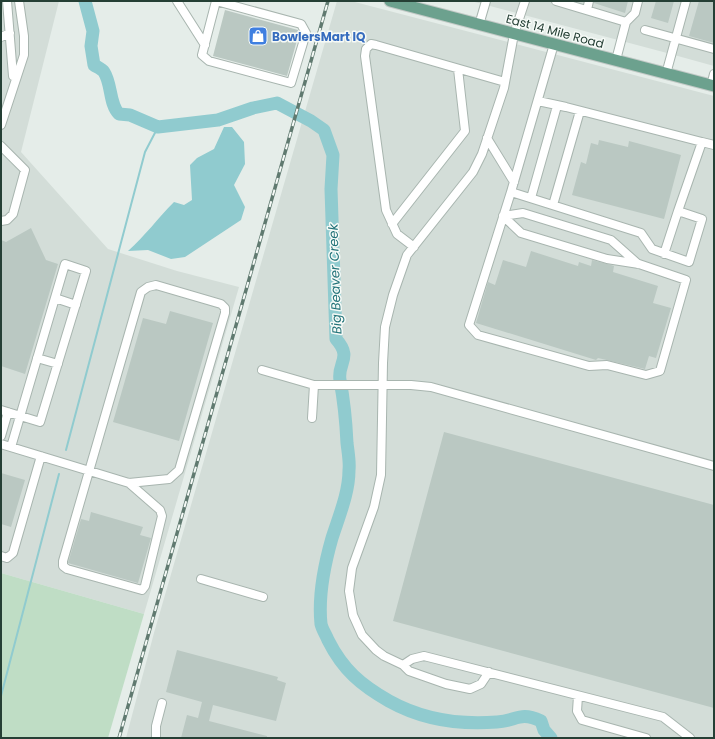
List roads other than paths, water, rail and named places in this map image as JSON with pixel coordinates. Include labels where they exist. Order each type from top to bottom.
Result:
[{"type":"main road","name":"East 14 Mile Road","points":[[390,1],[409,3],[478,25],[712,86]]},
{"type":"street","points":[[7,1],[14,82]]},
{"type":"street","points":[[1,125],[24,54],[24,36],[19,1]]},
{"type":"street","points":[[177,1],[205,44]]},
{"type":"street","points":[[216,1],[302,24],[306,33],[291,83],[209,61],[202,55],[205,44],[216,1]]},
{"type":"street","points":[[478,25],[486,1]]},
{"type":"street","points":[[489,672],[481,684],[470,690],[446,684],[409,671],[403,665],[384,656],[376,650],[362,635],[353,615],[349,591],[352,568],[374,507],[380,480],[385,327],[393,295],[407,254],[473,172],[487,138],[505,82],[514,34],[525,1]]},
{"type":"street","points":[[556,1],[626,22]]},
{"type":"street","points":[[587,10],[589,1]]},
{"type":"street","points":[[616,60],[626,22],[635,13],[638,1]]},
{"type":"street","points":[[666,74],[686,1]]},
{"type":"street","points":[[645,30],[714,49]]},
{"type":"street","points":[[1,37],[10,33]]},
{"type":"street","points":[[414,247],[396,234],[386,210],[365,56],[366,49],[371,44],[376,45],[505,82]]},
{"type":"street","points":[[503,216],[521,233],[607,259],[639,264],[686,280],[660,370],[646,375],[607,365],[590,366],[478,335],[469,325],[503,216],[511,192],[554,44]]},
{"type":"street","points":[[392,224],[466,132],[458,69]]},
{"type":"street","points":[[712,86],[714,74]]},
{"type":"street","points":[[538,101],[580,110],[714,145]]},
{"type":"street","points":[[531,198],[557,106]]},
{"type":"street","points":[[553,205],[580,110]]},
{"type":"street","points":[[487,138],[514,182]]},
{"type":"street","points":[[664,254],[702,142]]},
{"type":"street","points":[[1,146],[25,170],[13,214],[7,220],[1,222]]},
{"type":"street","points":[[511,192],[641,233],[652,249],[689,262],[702,219],[678,211]]},
{"type":"street","points":[[503,216],[523,213],[611,240],[639,264]]},
{"type":"street","points":[[1,436],[4,411],[20,416],[40,422],[86,271],[66,264],[55,298],[37,358],[20,416],[11,446]]},
{"type":"street","points":[[1,444],[11,446],[89,471],[129,483],[169,479],[179,470],[224,313],[225,308],[221,304],[156,286],[148,287],[141,292],[89,471],[63,566],[67,569],[142,590],[145,586],[162,516],[160,510],[129,483]]},
{"type":"street","points":[[55,298],[76,304]]},
{"type":"street","points":[[37,358],[58,364]]},
{"type":"street","points":[[262,370],[314,385],[411,385],[431,387],[714,466]]},
{"type":"street","points":[[312,418],[314,385]]},
{"type":"street","points":[[1,556],[6,558],[13,553],[42,456]]},
{"type":"street","points":[[202,579],[263,596]]},
{"type":"street","points":[[403,665],[412,659],[424,656],[489,672],[663,717],[690,738]]},
{"type":"street","points":[[578,696],[577,711],[582,720],[646,738]]},
{"type":"street","points":[[156,738],[156,726],[162,703]]},
{"type":"water","points":[[224,127],[232,127],[244,142],[245,164],[234,185],[245,207],[241,220],[185,257],[171,259],[148,250],[128,251],[174,202],[184,205],[192,200],[190,165],[197,158],[214,149]]},
{"type":"waterway","name":"Big Beaver Creek","points":[[85,1],[93,31],[91,46],[94,65],[101,69],[107,77],[112,99],[119,114],[130,115],[158,127],[218,120],[253,108],[277,103],[311,121],[324,130],[333,155],[331,189],[336,339],[341,346],[344,356],[340,369],[340,380],[345,412],[349,464],[349,479],[324,570],[320,602],[321,624],[334,651],[340,660],[361,683],[389,701],[415,713],[442,720],[469,723],[497,722],[518,717],[534,718],[541,721],[544,730],[551,738]]},
{"type":"waterway","points":[[66,450],[145,152],[158,127]]},
{"type":"waterway","points":[[1,696],[59,474]]},
{"type":"railway","points":[[119,738],[328,1]]},
{"type":"place","name":"BowlersMart IQ","points":[[258,36]]}]
